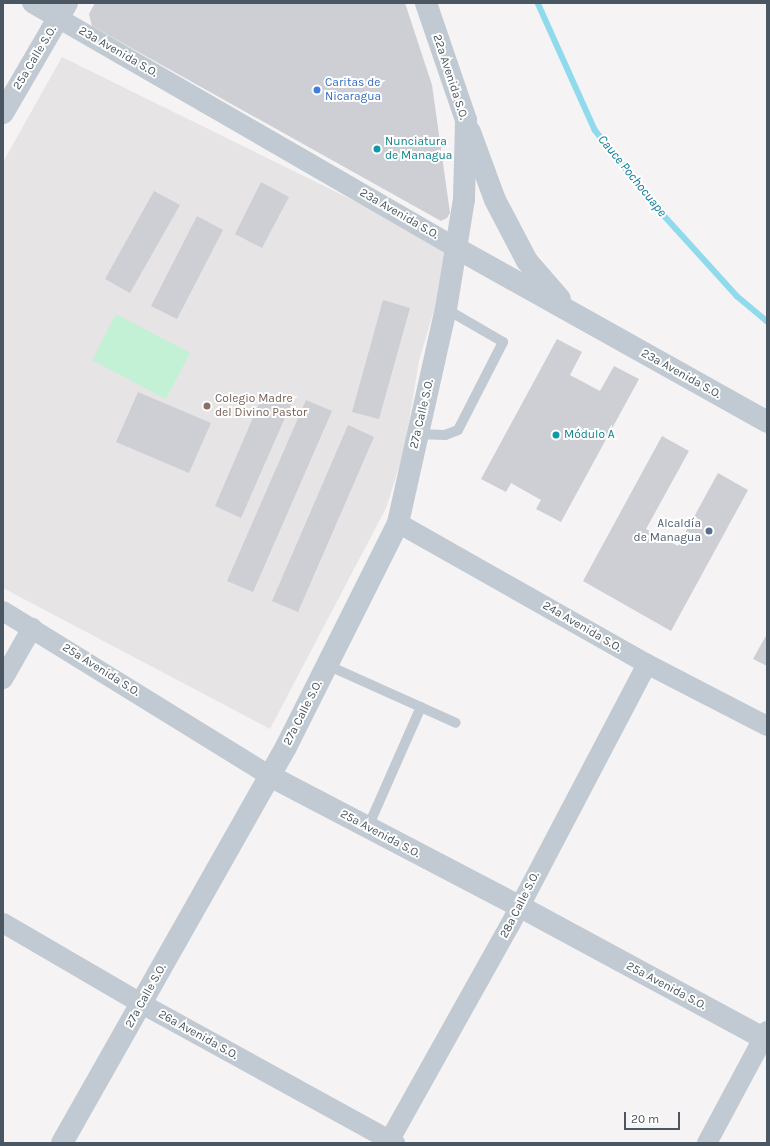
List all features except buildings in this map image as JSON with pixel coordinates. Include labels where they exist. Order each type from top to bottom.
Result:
[{"type":"street","name":"23a Avenida S.O.","points":[[32,3],[63,10],[458,248],[767,422]]},
{"type":"street","name":"22a Avenida S.O.","points":[[426,3],[466,120],[464,199],[458,248]]},
{"type":"street","name":"25a Calle S.O.","points":[[3,113],[63,10]]},
{"type":"street","points":[[466,120],[495,200],[527,261],[569,310]]},
{"type":"street","name":"27a Calle S.O.","points":[[62,1143],[270,776],[398,523],[446,309],[458,248]]},
{"type":"street","name":"24a Avenida S.O.","points":[[398,523],[647,664],[767,726]]},
{"type":"street","name":"25a Avenida S.O.","points":[[3,611],[270,776],[766,1037]]},
{"type":"street","points":[[3,679],[32,628]]},
{"type":"street","name":"28a Calle S.O.","points":[[391,1142],[519,906],[647,664]]},
{"type":"street","name":"26a Avenida S.O.","points":[[3,923],[142,1004],[391,1142]]},
{"type":"street","points":[[707,1143],[766,1037]]},
{"type":"lane","points":[[417,434],[445,435],[458,430],[503,342],[446,309]]},
{"type":"lane","points":[[327,665],[456,723]]},
{"type":"lane","points":[[368,827],[421,707]]},
{"type":"shaded area","name":"Colegio Madre del Divino Pastor","points":[[62,57],[452,249],[419,361],[404,451],[386,508],[270,729],[3,588],[3,162]]},
{"type":"green space","points":[[116,314],[190,353],[166,399],[92,360]]},
{"type":"waterway","name":"Cauce Pochocuape","points":[[538,3],[595,130],[660,211],[737,296],[767,321]]},
{"type":"place","name":"Caritas de Nicaragua","points":[[317,90]]},
{"type":"place","name":"Nunciatura de Managua","points":[[377,149]]},
{"type":"place","name":"Colegio Madre del Divino Pastor","points":[[207,406]]},
{"type":"place","name":"Módulo A","points":[[556,435]]},
{"type":"place","name":"Alcaldía de Managua","points":[[709,531]]}]
